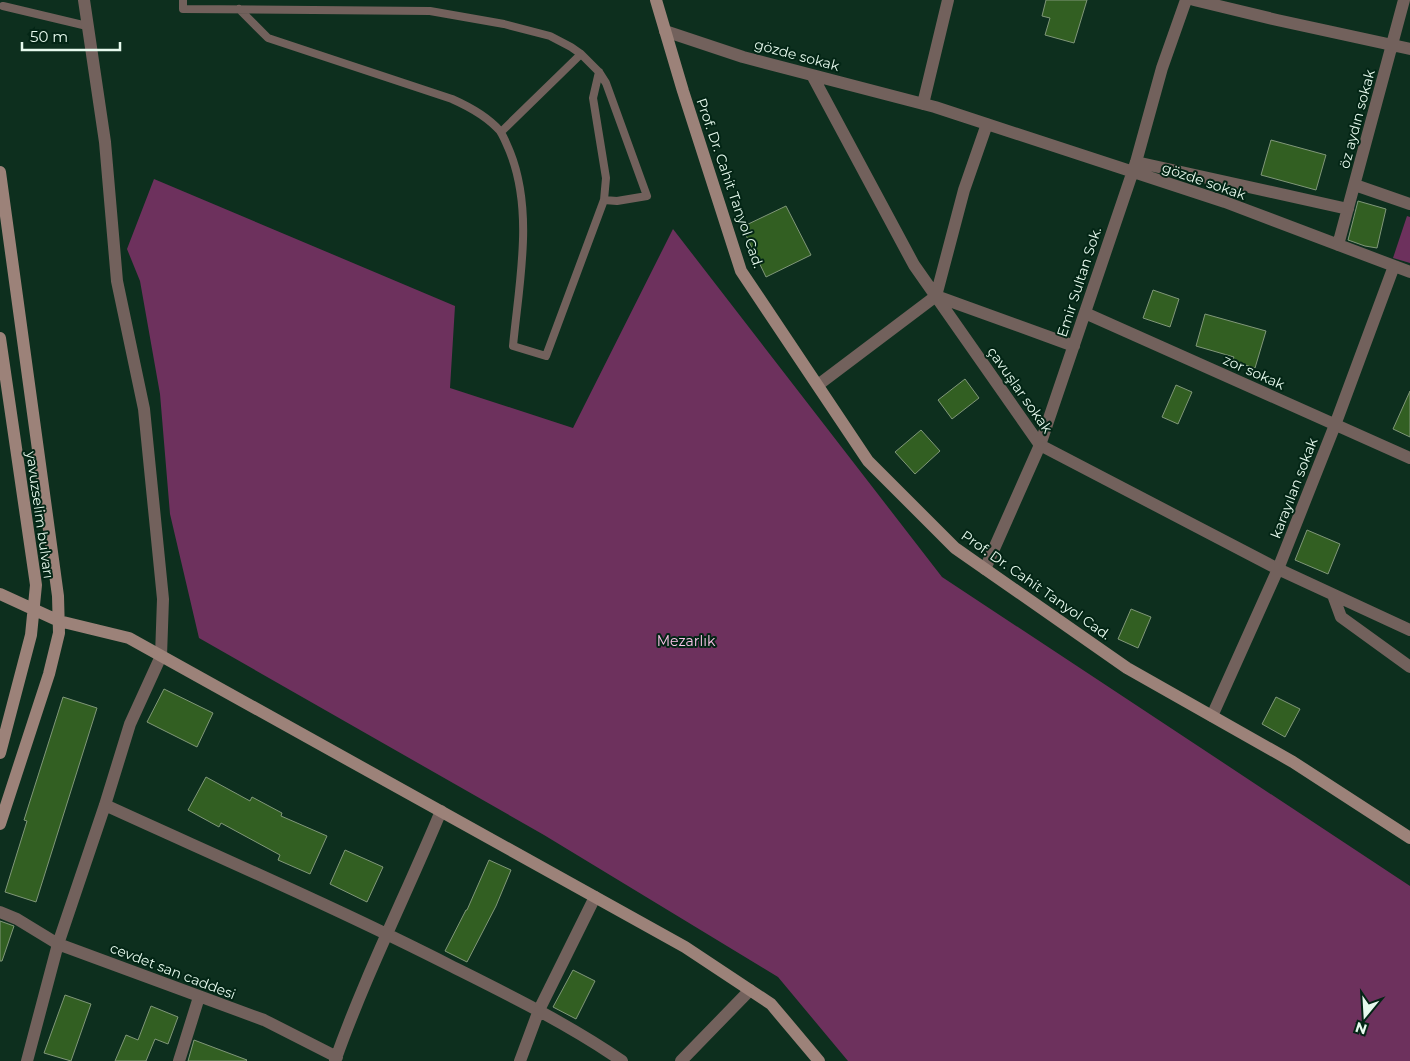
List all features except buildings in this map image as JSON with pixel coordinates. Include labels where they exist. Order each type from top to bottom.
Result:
[{"type":"street","points":[[27,1061],[58,944],[130,724],[161,656],[163,599],[144,409],[117,281],[105,142],[84,0]]},
{"type":"street","name":"Prof. Dr. Cahit Tanyol Cad.","points":[[656,0],[741,271],[868,461],[955,548],[1127,668],[1293,762],[1410,838]]},
{"type":"street","points":[[923,104],[948,0]]},
{"type":"street","name":"Emir Sultan Sok.","points":[[985,569],[1040,445],[1134,167],[1162,68],[1186,0]]},
{"type":"street","points":[[1194,0],[1410,49]]},
{"type":"street","name":"öz aydın sokak","points":[[1338,245],[1404,0]]},
{"type":"street","name":"gözde sokak","points":[[665,31],[743,56],[923,104],[1134,167],[1410,272]]},
{"type":"street","name":"çavuşlar sokak","points":[[812,75],[914,265],[1040,445],[1278,570],[1410,630]]},
{"type":"street","points":[[818,385],[936,296],[964,190],[987,124]]},
{"type":"street","name":"gözde sokak","points":[[1134,167],[1348,209]]},
{"type":"street","points":[[0,172],[58,596],[59,633],[49,674],[0,824]]},
{"type":"street","points":[[1355,185],[1410,204]]},
{"type":"street","name":"karayılan sokak","points":[[1212,716],[1278,570],[1335,425],[1394,266]]},
{"type":"street","points":[[936,296],[1074,346]]},
{"type":"street","name":"zor sokak","points":[[1085,313],[1410,458]]},
{"type":"street","name":"yavuzselim bulvarı","points":[[0,338],[36,585],[31,635],[0,753]]},
{"type":"street","points":[[0,594],[58,621],[129,638],[685,947],[772,1004],[819,1061]]},
{"type":"street","points":[[1332,594],[1341,617],[1410,667]]},
{"type":"street","points":[[105,805],[387,934],[539,1010],[622,1061]]},
{"type":"street","points":[[336,1059],[387,934],[441,812]]},
{"type":"street","points":[[520,1061],[539,1010],[595,897]]},
{"type":"street","name":"cevdet san caddesi","points":[[0,912],[17,919],[58,944],[264,1020],[336,1059]]},
{"type":"street","points":[[681,1061],[750,990]]},
{"type":"street","points":[[179,1061],[199,997]]},
{"type":"lane","points":[[183,0],[183,9],[430,12],[504,24],[550,36],[581,54],[599,72],[606,83],[647,196],[617,201],[604,200]]},
{"type":"lane","points":[[3,6],[87,26]]},
{"type":"lane","points":[[239,9],[268,38],[452,99],[474,110],[501,132],[516,170],[522,198],[523,247],[513,346],[546,356],[604,200],[606,178],[592,98],[599,72]]},
{"type":"lane","points":[[501,132],[581,54]]},
{"type":"green space","name":"Mezarlık","points":[[154,179],[455,306],[450,388],[573,428],[673,229],[942,577],[1410,886],[1410,1061],[848,1061],[778,977],[544,835],[199,638],[170,514],[160,394],[140,281],[127,249]]},
{"type":"green space","points":[[1407,216],[1410,217],[1410,263],[1393,258]]}]
